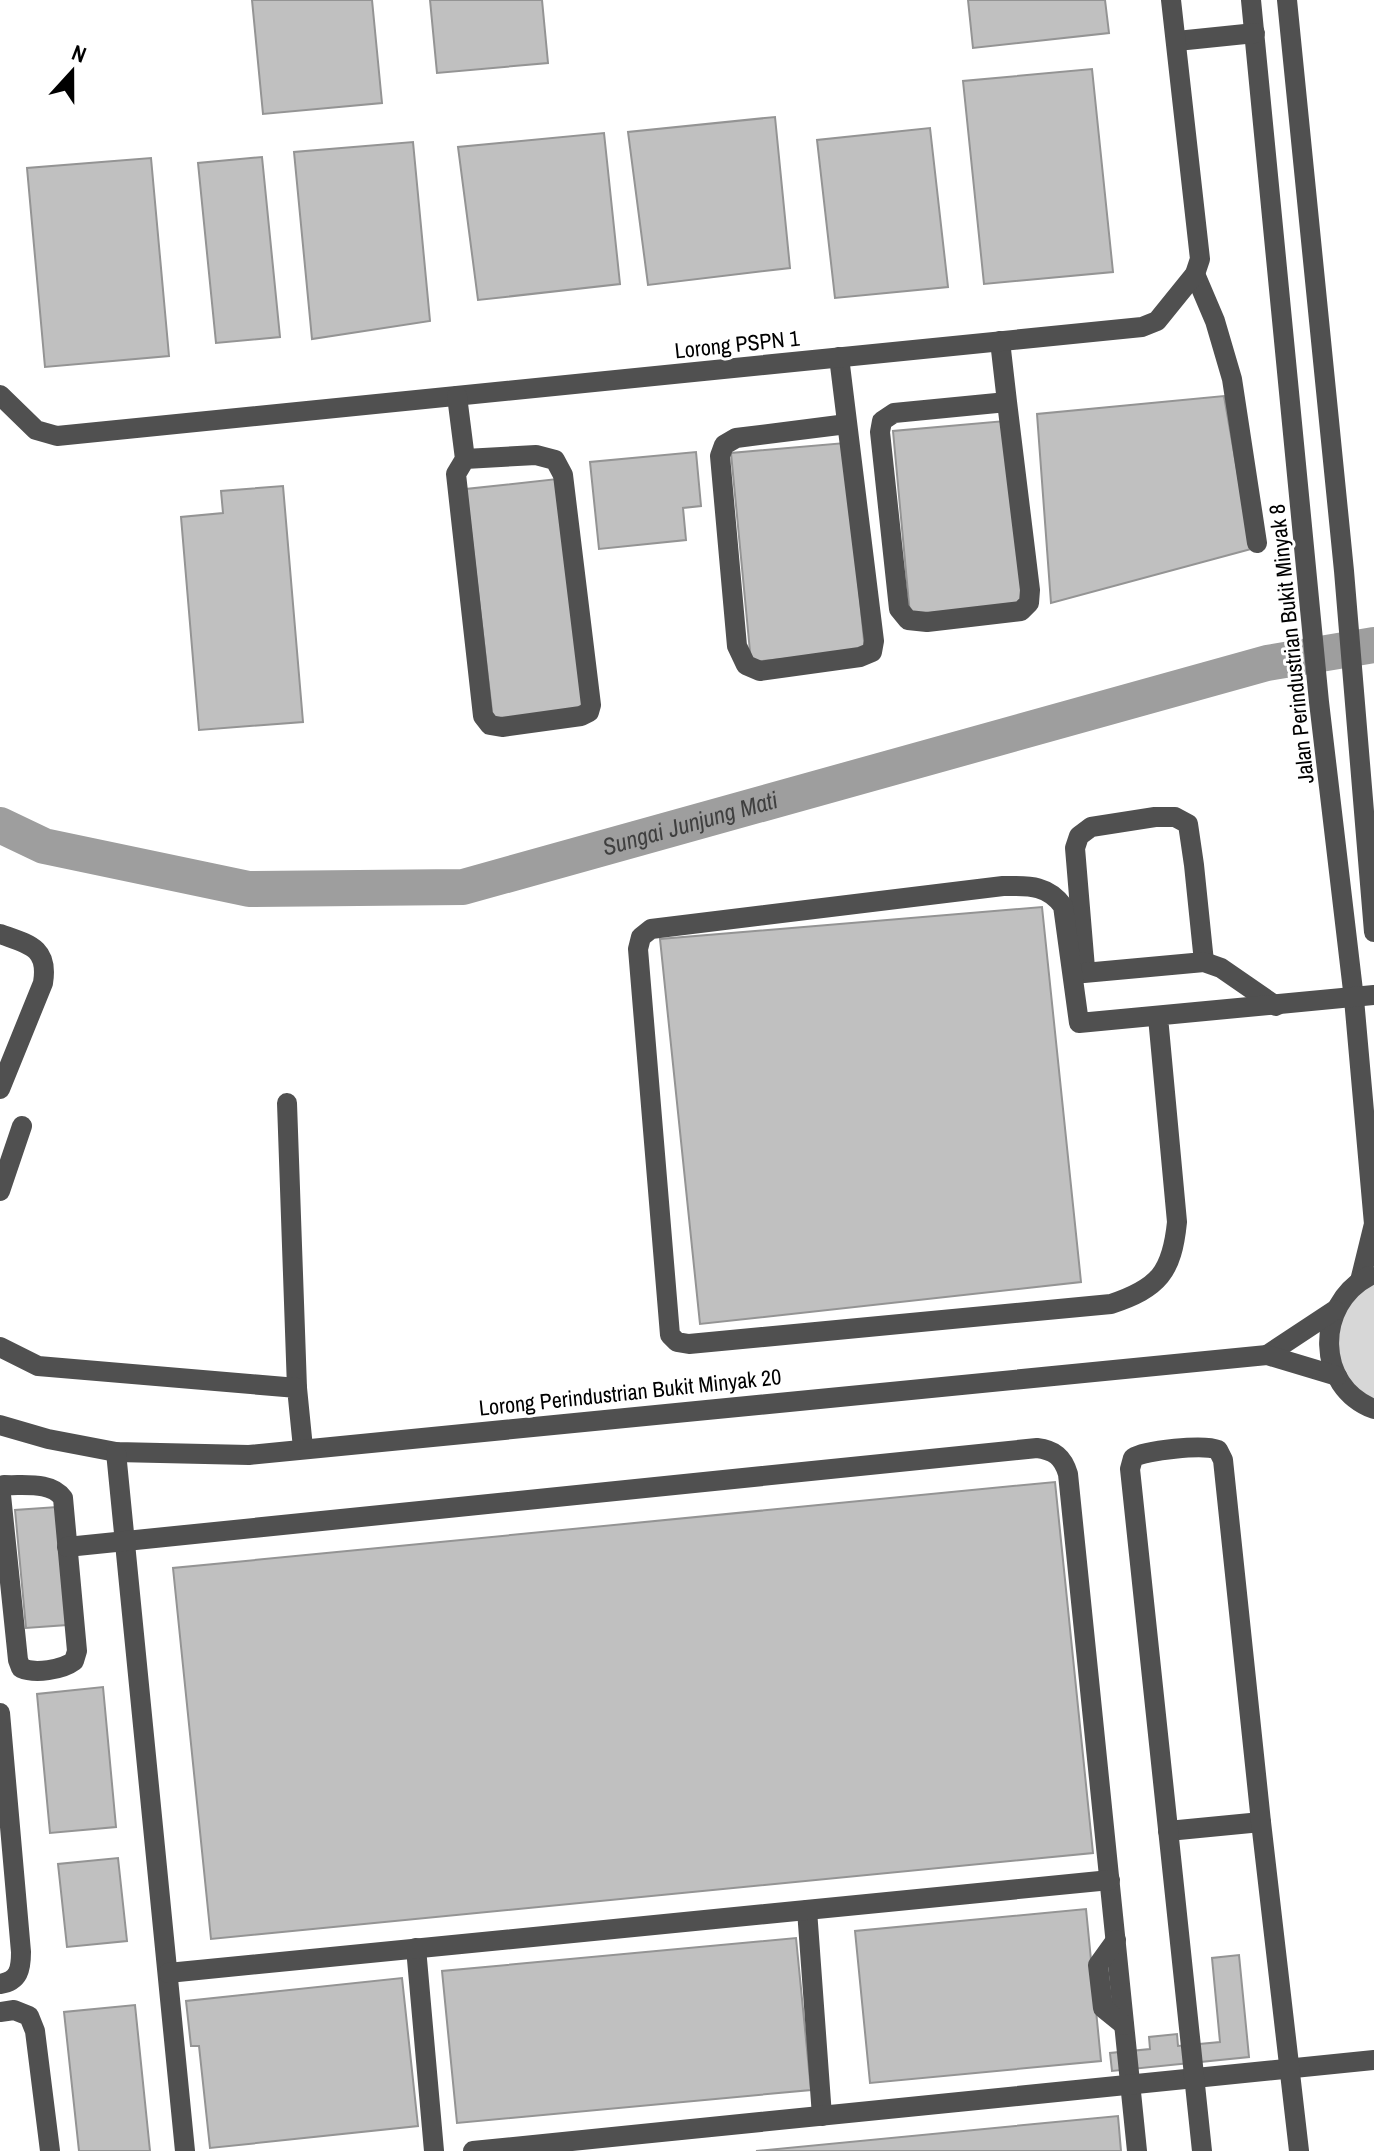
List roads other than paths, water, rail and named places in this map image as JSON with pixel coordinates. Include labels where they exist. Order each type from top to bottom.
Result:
[{"type":"street","points":[[1171,0],[1200,259],[1195,274],[1215,321],[1232,379],[1257,543]]},
{"type":"street","name":"Jalan Perindustrian Bukit Minyak 8","points":[[1251,0],[1319,702],[1364,997],[1374,1224],[1367,1277]]},
{"type":"street","points":[[1287,0],[1344,571],[1374,932]]},
{"type":"street","points":[[1177,41],[1255,33]]},
{"type":"street","name":"Lorong PSPN 1","points":[[0,395],[36,430],[57,436],[1142,327],[1157,321],[1195,274]]},
{"type":"street","points":[[1000,341],[1030,590],[1029,603],[1021,611],[927,622],[908,620],[899,609],[880,432],[882,421],[894,413],[1007,402]]},
{"type":"street","points":[[839,357],[874,641],[872,652],[860,657],[760,671],[746,665],[737,646],[720,456],[724,445],[736,438],[847,424]]},
{"type":"street","points":[[457,396],[465,459],[456,474],[483,716],[490,725],[502,727],[581,716],[589,712],[591,705],[563,475],[555,460],[536,455],[465,459]]},
{"type":"street","points":[[1204,962],[1188,824],[1175,817],[1155,817],[1091,827],[1079,836],[1075,848],[1073,925],[1079,973],[1079,1023],[1364,997]]},
{"type":"street","points":[[1073,925],[1055,895],[1035,887],[1003,886],[651,929],[641,937],[638,949],[670,1335],[677,1342],[689,1344],[1111,1304],[1138,1295],[1161,1276],[1168,1263],[1174,1250],[1177,1222],[1158,1017]]},
{"type":"street","points":[[0,934],[34,946],[46,968],[43,983],[0,1089]]},
{"type":"street","points":[[1079,973],[1204,962],[1221,968],[1276,1006]]},
{"type":"street","points":[[287,1103],[297,1388],[303,1448]]},
{"type":"street","points":[[0,1191],[22,1126]]},
{"type":"street","points":[[1367,1277],[1346,1293],[1335,1310],[1329,1332],[1329,1355],[1337,1376],[1350,1394],[1374,1409]]},
{"type":"street","points":[[1267,1355],[1335,1310]]},
{"type":"street","points":[[0,1347],[38,1366],[297,1388]]},
{"type":"street","points":[[1267,1355],[1337,1376]]},
{"type":"street","name":"Lorong Perindustrian Bukit Minyak 20","points":[[0,1425],[48,1439],[116,1452],[249,1455],[1267,1355]]},
{"type":"street","points":[[1202,2151],[1130,1463],[1143,1453],[1207,1447],[1218,1450],[1223,1460],[1299,2151]]},
{"type":"street","points":[[67,1547],[1037,1448],[1058,1454],[1068,1474],[1137,2151]]},
{"type":"street","points":[[116,1452],[185,2151]]},
{"type":"street","points":[[4,1485],[57,1490],[63,1498],[67,1547],[77,1656],[64,1667],[28,1671],[21,1668],[18,1660],[1,1488],[4,1485]]},
{"type":"street","points":[[0,1713],[21,1952],[18,1975],[10,1983],[0,1984]]},
{"type":"street","points":[[1168,1831],[1261,1822]]},
{"type":"street","points":[[168,1973],[1110,1880]]},
{"type":"street","points":[[807,1910],[822,2116]]},
{"type":"street","points":[[416,1948],[434,2151]]},
{"type":"street","points":[[0,2012],[14,2010],[29,2016],[35,2031],[50,2151]]},
{"type":"street","points":[[473,2151],[1374,2060]]},
{"type":"waterway","name":"Sungai Junjung Mati","points":[[0,825],[44,846],[249,889],[463,887],[1267,663],[1374,645]]}]
